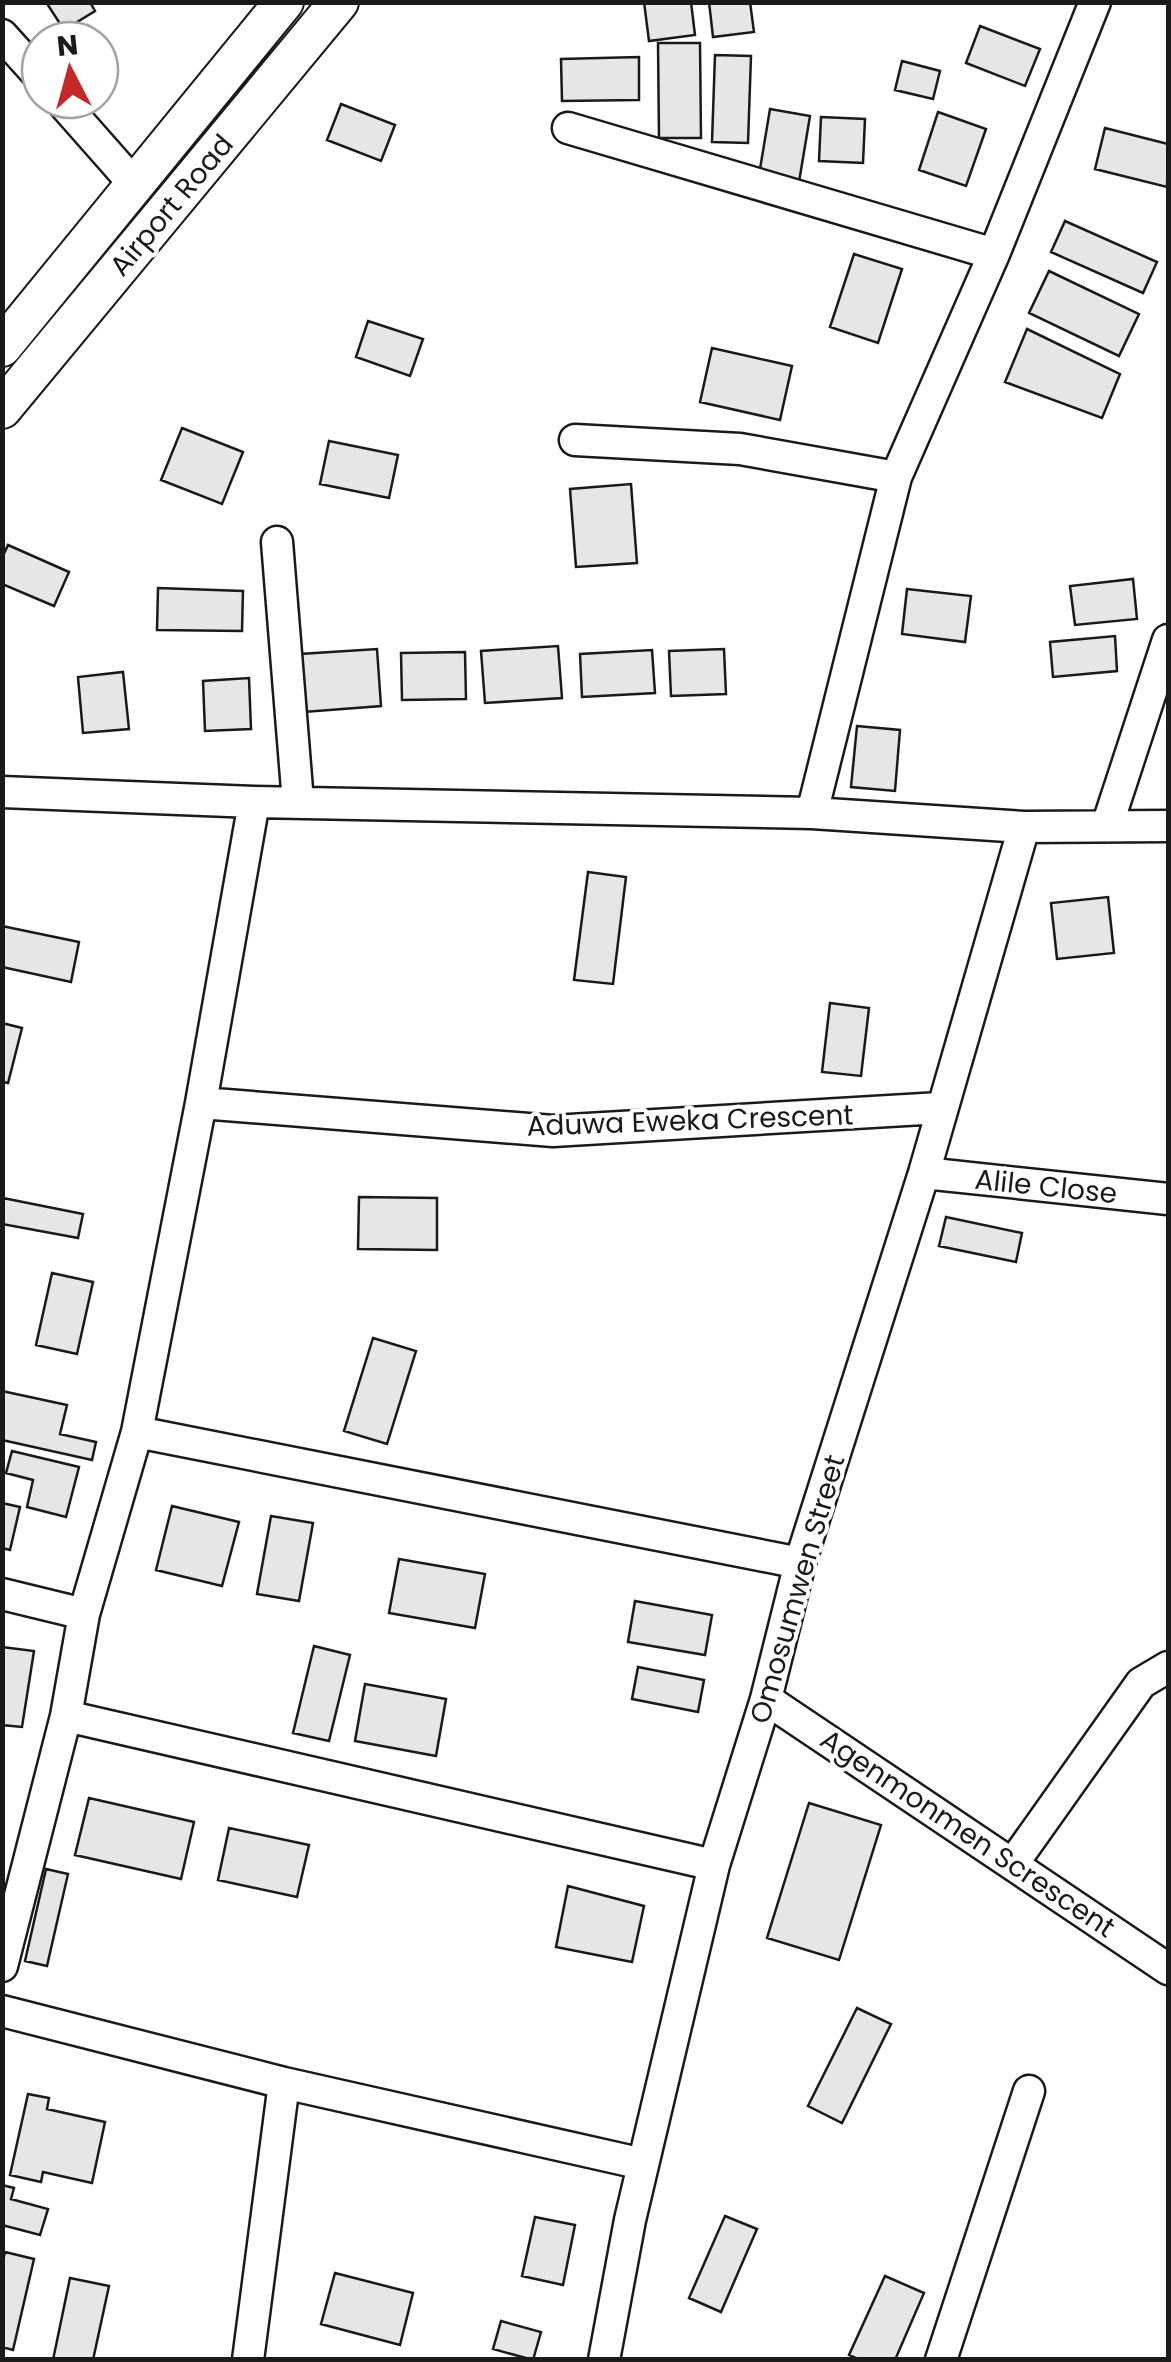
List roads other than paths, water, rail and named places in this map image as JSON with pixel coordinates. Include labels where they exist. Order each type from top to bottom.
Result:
[{"type":"main road","name":"Airport Road","points":[[7,342],[284,2]]},
{"type":"main road","name":"Airport Road","points":[[2,409],[340,2]]},
{"type":"main road","points":[[7,342],[40,362]]},
{"type":"street","points":[[812,813],[896,477],[994,254],[1095,2]]},
{"type":"street","points":[[2,35],[20,55]]},
{"type":"street","points":[[78,120],[135,185]]},
{"type":"street","points":[[568,128],[994,254]]},
{"type":"street","points":[[575,440],[740,449],[896,477]]},
{"type":"street","points":[[277,542],[298,802]]},
{"type":"street","points":[[1107,826],[1168,640]]},
{"type":"street","points":[[2,792],[254,802],[812,813],[1024,826],[1168,826]]},
{"type":"street","points":[[2,1966],[66,1716],[84,1614],[137,1432],[254,802]]},
{"type":"street","name":"Omosumwen Street","points":[[604,2359],[643,2164],[714,1864],[766,1699],[800,1563],[924,1172],[1024,826]]},
{"type":"street","name":"Aduwa Eweka Crescent","points":[[201,1103],[553,1131],[940,1108]]},
{"type":"street","name":"Alile Close","points":[[924,1172],[1168,1198]]},
{"type":"street","points":[[137,1432],[800,1563]]},
{"type":"street","points":[[2,1594],[84,1614]]},
{"type":"street","points":[[1014,1862],[1141,1683],[1168,1666]]},
{"type":"street","name":"Agenmonmen Screscent","points":[[766,1699],[1168,1968]]},
{"type":"street","points":[[66,1716],[714,1864]]},
{"type":"street","points":[[2,2011],[284,2083],[643,2164]]},
{"type":"street","points":[[248,2360],[284,2083]]},
{"type":"street","points":[[941,2360],[1029,2091]]}]
